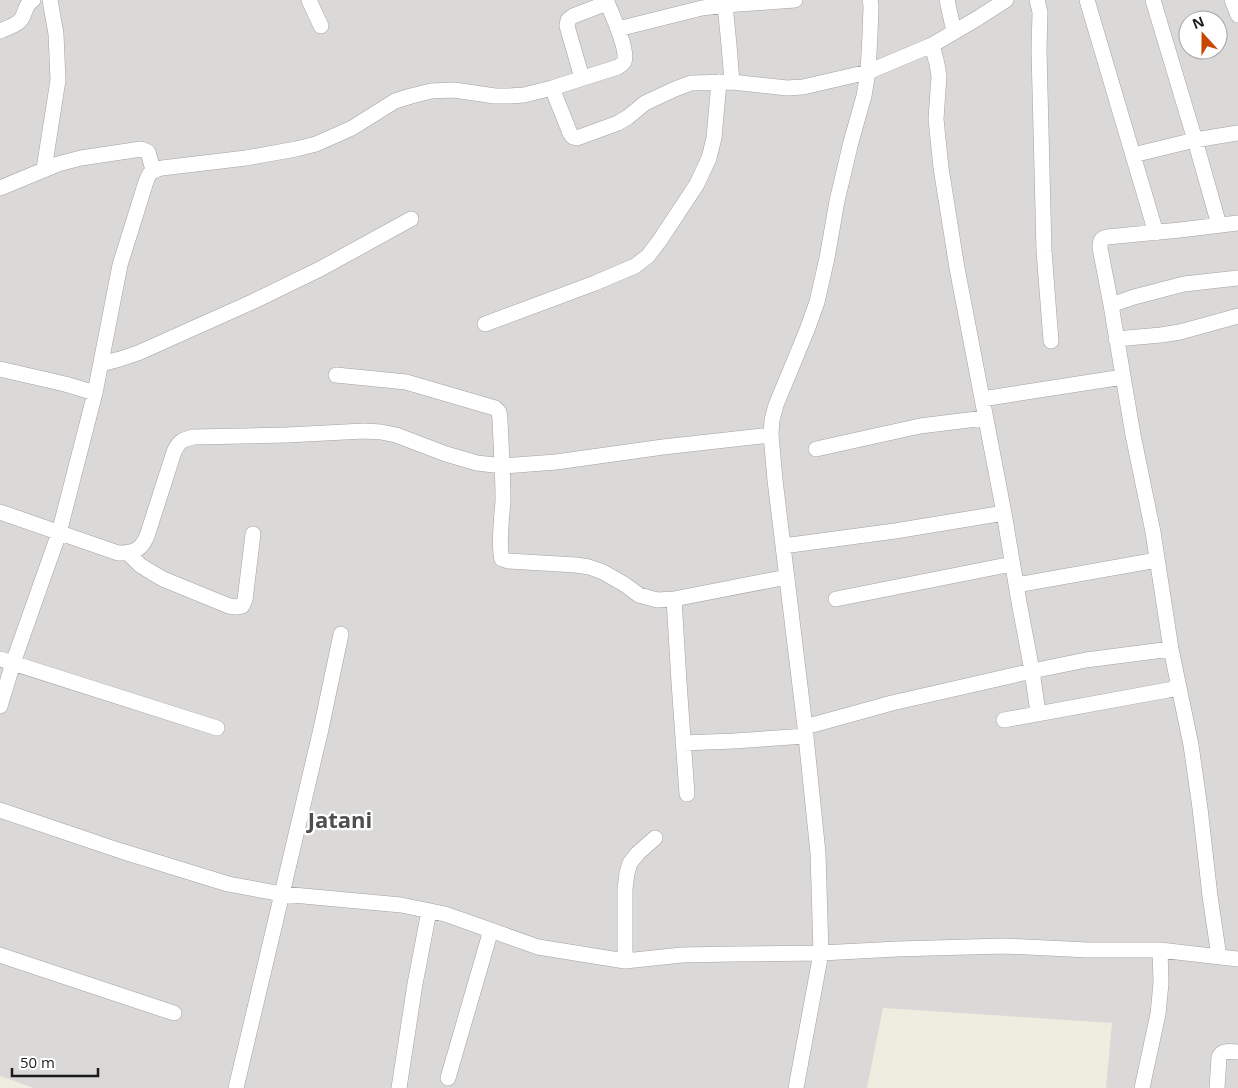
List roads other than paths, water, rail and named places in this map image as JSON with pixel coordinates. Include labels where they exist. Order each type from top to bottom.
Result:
[{"type":"street","points":[[0,31],[17,24],[23,18],[29,2],[33,0]]},
{"type":"street","points":[[44,169],[58,80],[56,34],[50,0]]},
{"type":"street","points":[[309,0],[321,26]]},
{"type":"street","points":[[618,29],[694,10],[725,5],[795,0]]},
{"type":"street","points":[[796,1088],[820,953],[818,853],[806,731],[773,464],[772,420],[776,404],[817,302],[837,201],[864,96],[868,72],[870,0]]},
{"type":"street","points":[[947,0],[954,32]]},
{"type":"street","points":[[552,88],[570,134],[577,138],[618,123],[628,118],[645,103],[684,85],[699,82],[726,82],[787,88],[803,87],[868,72],[932,45],[1006,0]]},
{"type":"street","points":[[1037,0],[1040,12],[1039,50],[1044,251],[1051,341]]},
{"type":"street","points":[[1087,0],[1156,233]]},
{"type":"street","points":[[1153,0],[1196,140],[1219,225]]},
{"type":"street","points":[[1232,0],[1238,15]]},
{"type":"street","points":[[0,706],[6,661],[59,532],[95,393],[120,266],[148,176],[153,170],[246,158],[316,144],[352,128],[395,101],[431,91],[454,90],[495,96],[524,95],[552,88],[618,67],[623,64],[624,55],[618,29],[606,2],[568,20],[567,26],[582,78]]},
{"type":"street","points":[[484,324],[595,283],[635,266],[648,256],[698,184],[709,158],[726,82],[730,44],[725,5]]},
{"type":"street","points":[[932,45],[939,76],[936,119],[941,168],[957,268],[1004,513],[1038,713]]},
{"type":"street","points":[[1133,155],[1196,140],[1238,133]]},
{"type":"street","points":[[0,188],[58,164],[81,158],[141,149],[148,152],[153,170]]},
{"type":"street","points":[[101,364],[138,353],[252,302],[320,269],[411,219]]},
{"type":"street","points":[[1219,957],[1191,745],[1171,648],[1153,532],[1133,435],[1100,242],[1107,237],[1238,223]]},
{"type":"street","points":[[1110,305],[1134,296],[1184,284],[1238,278]]},
{"type":"street","points":[[1116,339],[1180,332],[1238,316]]},
{"type":"street","points":[[0,369],[95,393]]},
{"type":"street","points":[[336,374],[406,382],[495,408],[499,412],[503,502],[500,549],[502,559],[589,567],[603,572],[639,595],[657,600],[786,577]]},
{"type":"street","points":[[982,399],[1123,377]]},
{"type":"street","points":[[816,449],[920,426],[985,418]]},
{"type":"street","points":[[0,512],[118,553],[128,553],[136,550],[143,544],[147,536],[178,444],[184,439],[194,437],[380,432],[477,463],[502,466],[556,462],[663,447],[771,435]]},
{"type":"street","points":[[783,546],[895,531],[1004,513]]},
{"type":"street","points":[[128,553],[140,566],[163,579],[229,606],[236,607],[242,606],[245,600],[254,534]]},
{"type":"street","points":[[1016,585],[1157,560]]},
{"type":"street","points":[[836,599],[1012,564]]},
{"type":"street","points":[[674,598],[687,794]]},
{"type":"street","points":[[236,1088],[321,729],[341,634]]},
{"type":"street","points":[[683,743],[734,741],[806,731],[892,703],[1032,671],[1086,660],[1171,648]]},
{"type":"street","points":[[6,661],[217,728]]},
{"type":"street","points":[[1004,720],[1179,688]]},
{"type":"street","points":[[0,810],[228,884],[282,894],[401,905],[444,914],[538,947],[625,961],[682,955],[820,953],[1004,946],[1088,950],[1160,950],[1238,959]]},
{"type":"street","points":[[625,961],[625,889],[627,873],[630,863],[655,838]]},
{"type":"street","points":[[399,1088],[415,984],[429,911]]},
{"type":"street","points":[[448,1078],[491,930]]},
{"type":"street","points":[[1142,1088],[1158,1014],[1161,983],[1160,950]]},
{"type":"street","points":[[0,955],[174,1013]]},
{"type":"street","points":[[1217,1088],[1219,1057],[1224,1052],[1238,1052]]},
{"type":"district","name":"Jatani","points":[[340,819]]}]
